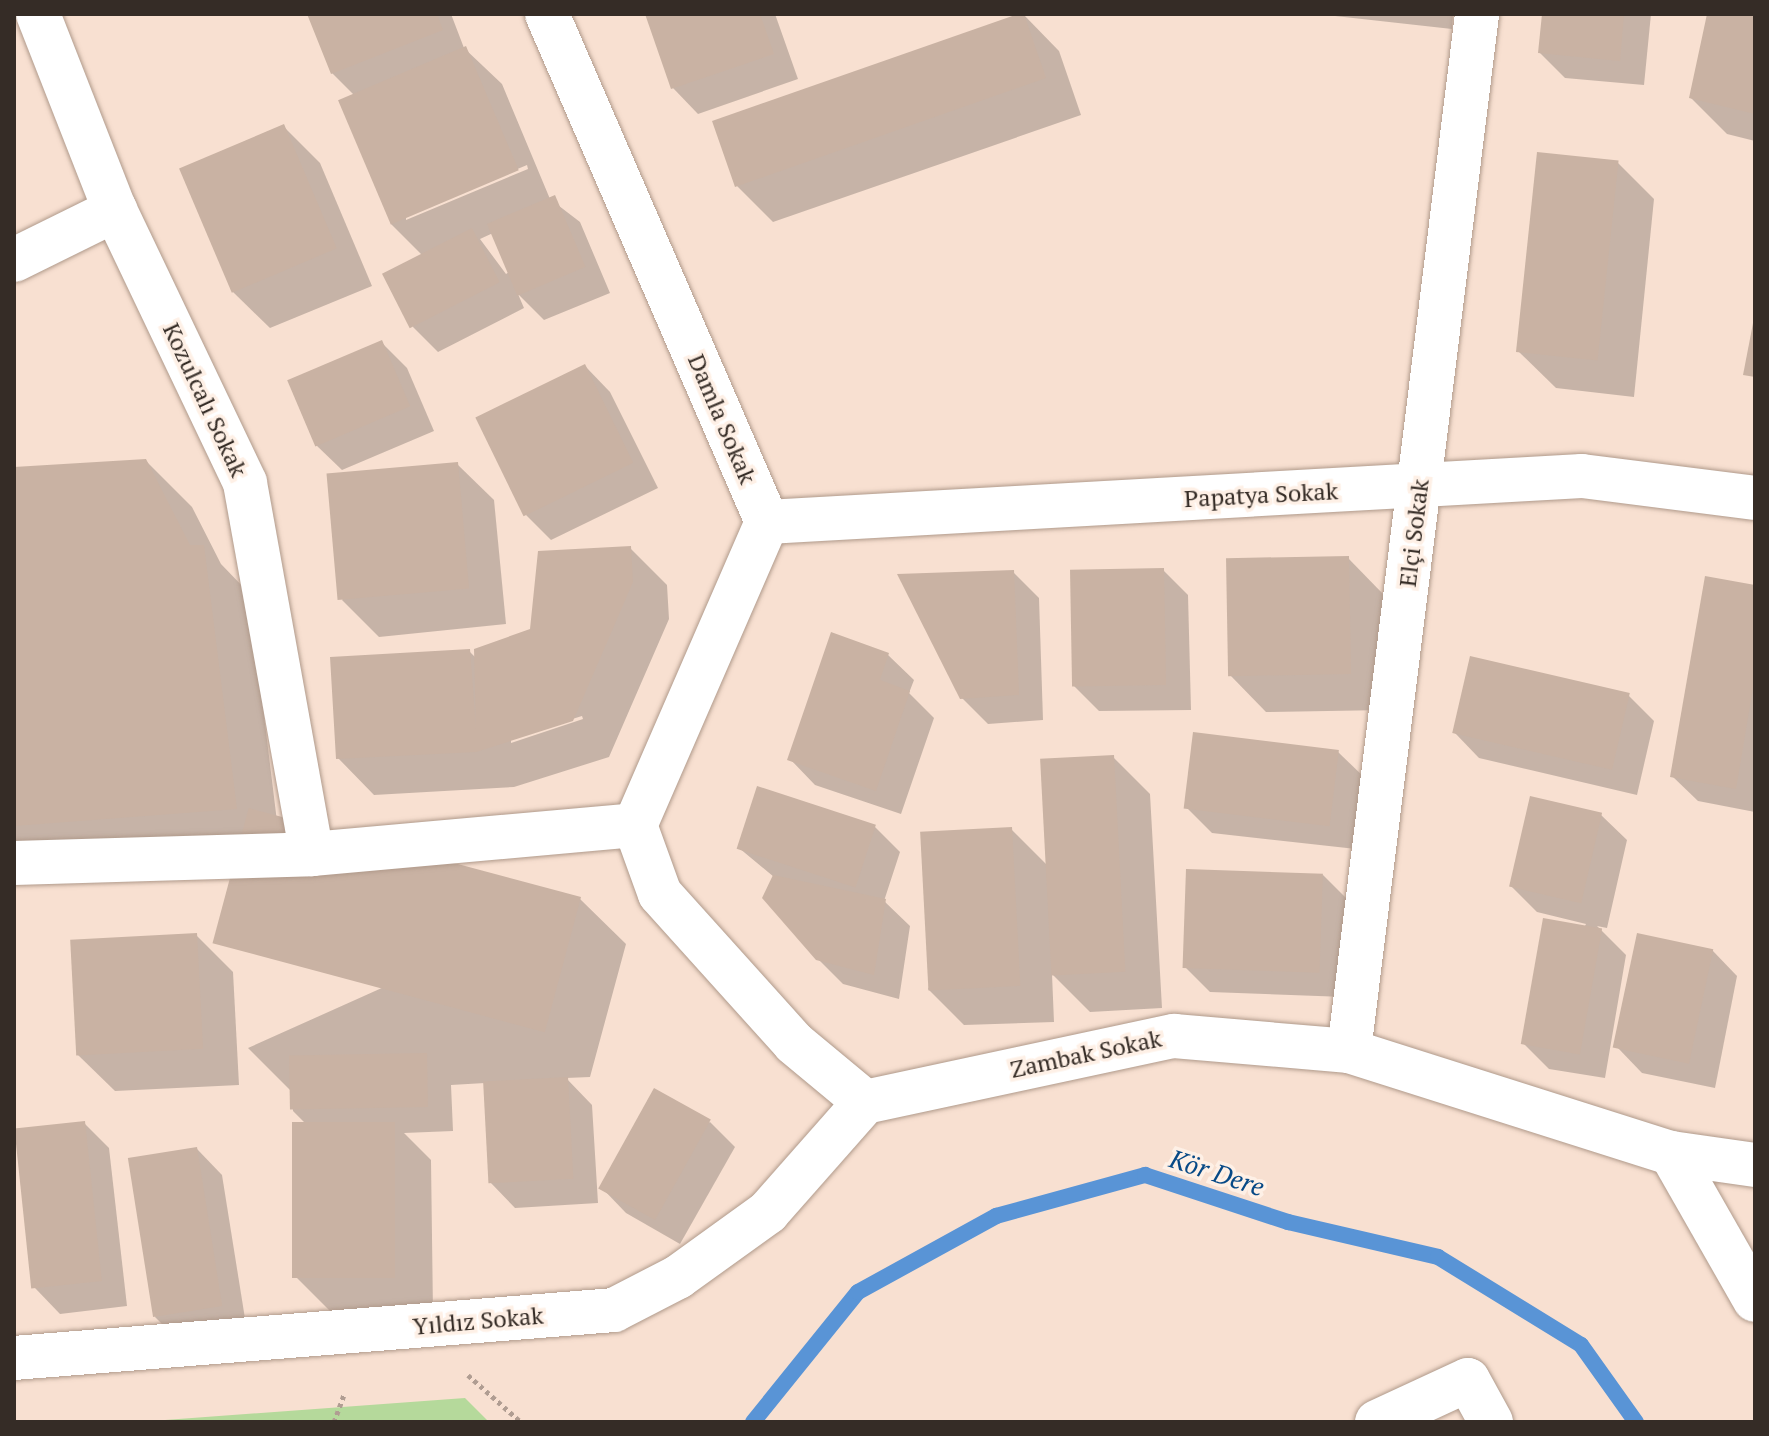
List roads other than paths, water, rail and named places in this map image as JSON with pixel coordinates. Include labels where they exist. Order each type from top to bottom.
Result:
[{"type":"street","name":"Kozulcalı Sokak","points":[[38,14],[115,210],[245,483],[312,854]]},
{"type":"street","name":"Damla Sokak","points":[[547,14],[767,522]]},
{"type":"street","name":"Elçi Sokak","points":[[1349,1051],[1477,14]]},
{"type":"street","points":[[14,260],[115,210]]},
{"type":"street","name":"Papatya Sokak","points":[[767,522],[1582,476],[1755,498]]},
{"type":"street","points":[[767,522],[635,825],[660,894],[794,1043],[865,1102]]},
{"type":"street","points":[[14,863],[312,854],[635,825]]},
{"type":"street","name":"Zambak Sokak","points":[[865,1102],[1174,1036],[1349,1051],[1671,1153],[1755,1165]]},
{"type":"street","name":"Yıldız Sokak","points":[[14,1358],[614,1310],[678,1277],[768,1212],[865,1102]]},
{"type":"street","points":[[1671,1153],[1755,1300]]},
{"type":"street","points":[[1377,1422],[1468,1380],[1491,1422]]},
{"type":"waterway","name":"Kör Dere","points":[[753,1422],[858,1292],[996,1216],[1145,1175],[1288,1222],[1438,1257],[1581,1345],[1636,1422]]}]
